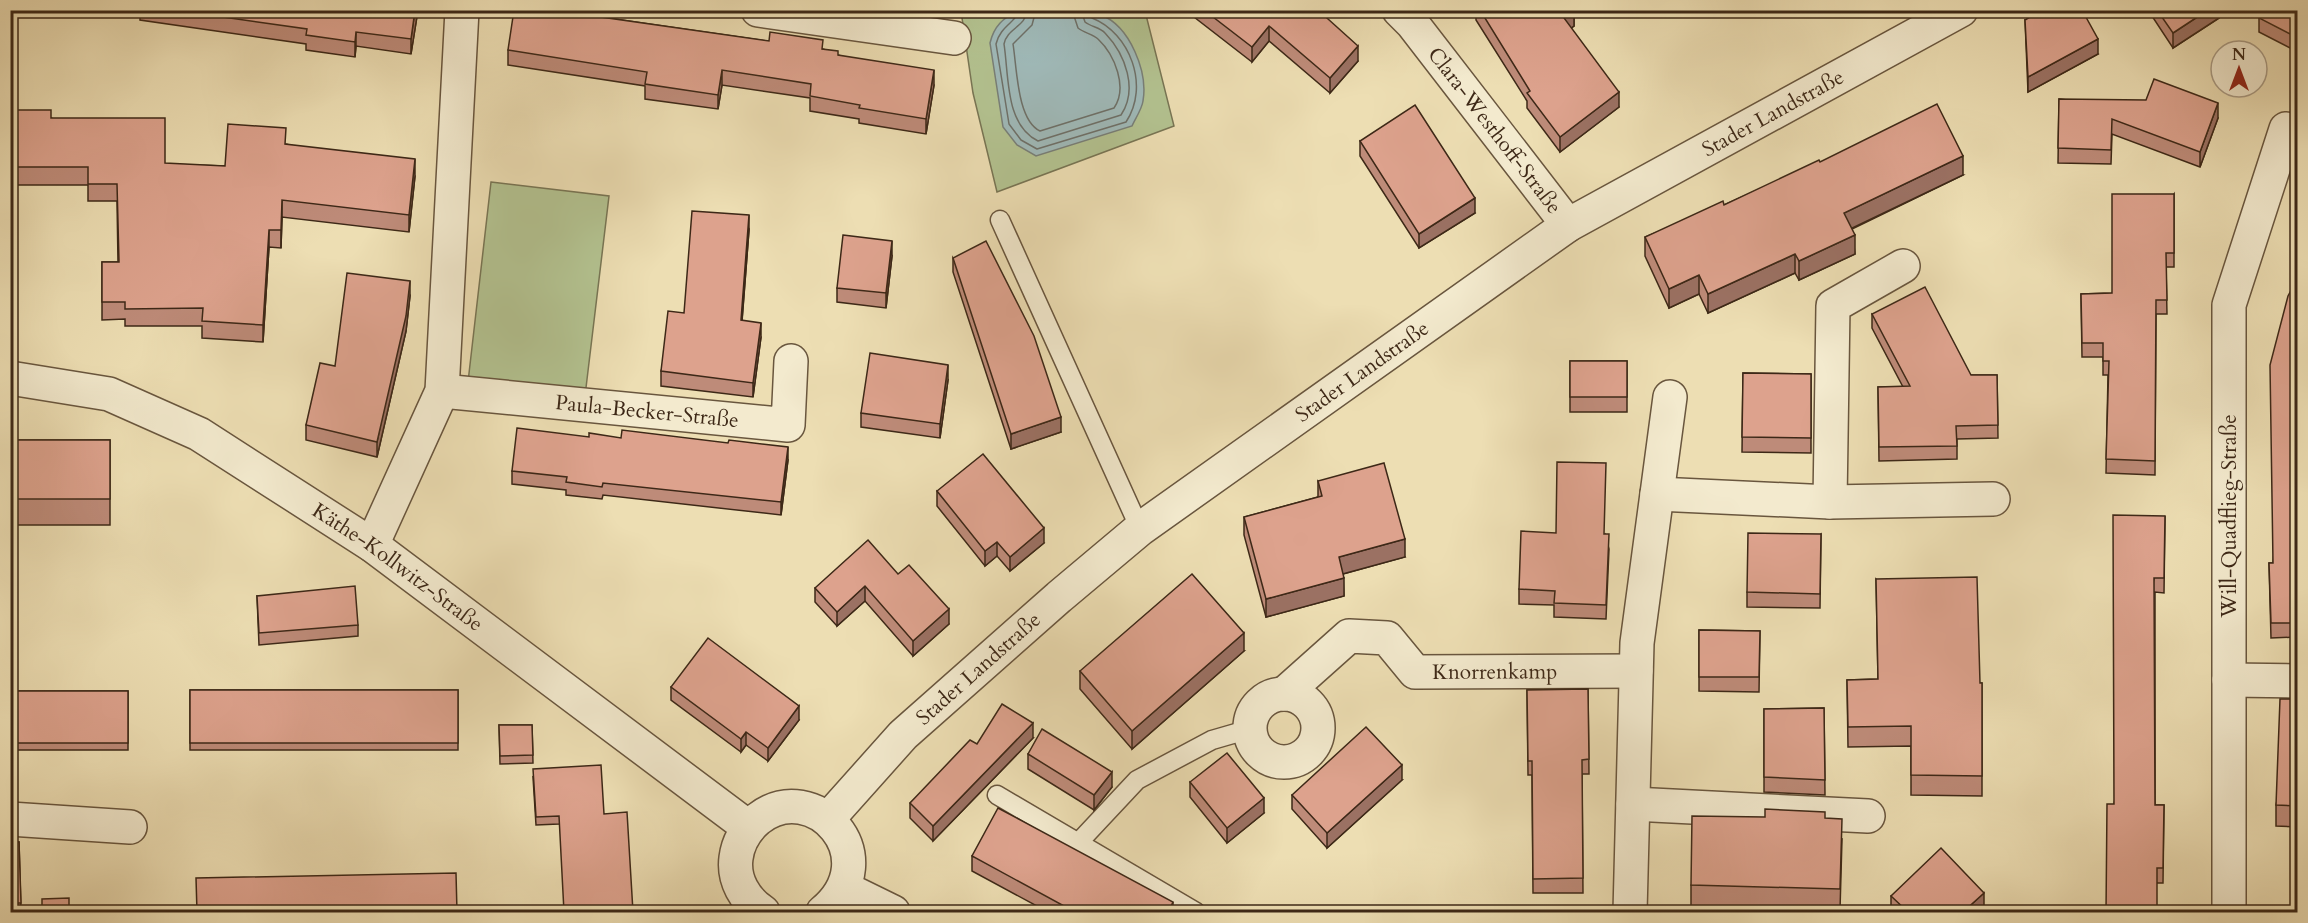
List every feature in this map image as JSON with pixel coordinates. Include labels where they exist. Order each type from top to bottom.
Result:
[{"type":"street","points":[[372,545],[442,391],[462,10]]},
{"type":"street","points":[[758,10],[954,38]]},
{"type":"street","name":"Stader Landstraße","points":[[828,819],[903,735],[1059,597],[1140,529],[1568,225],[1961,10]]},
{"type":"street","name":"Clara-Westhoff-Straße","points":[[1414,15],[1568,225]]},
{"type":"street","name":"Will-Quadflieg-Straße","points":[[2229,912],[2229,305],[2286,129]]},
{"type":"street","points":[[1830,502],[1833,306],[1903,266]]},
{"type":"street","name":"Paula-Becker-Straße","points":[[442,391],[788,425],[791,361]]},
{"type":"street","name":"Käthe-Kollwitz-Straße","points":[[10,378],[109,394],[199,434],[372,545],[748,827]]},
{"type":"street","points":[[1630,912],[1637,643],[1670,397]]},
{"type":"street","points":[[1657,494],[1830,502],[1993,499]]},
{"type":"street","name":"Knorrenkamp","points":[[1250,729],[1251,718],[1264,701],[1284,694],[1349,636],[1387,638],[1415,672],[1636,671]]},
{"type":"street","points":[[2229,680],[2298,681]]},
{"type":"street","points":[[1250,729],[1257,750],[1266,757],[1288,762],[1308,752],[1318,732],[1317,721],[1305,702],[1284,694]]},
{"type":"street","points":[[1633,804],[1868,816]]},
{"type":"street","points":[[753,910],[740,887],[735,867],[737,846],[748,827],[765,813],[786,807],[808,809],[828,819],[839,832],[847,847],[849,863],[844,888],[835,902],[823,912]]},
{"type":"street","points":[[10,819],[130,827]]},
{"type":"street","points":[[844,888],[892,912]]},
{"type":"lane","points":[[999,220],[1140,529]]},
{"type":"lane","points":[[1078,843],[1137,780],[1212,740],[1250,729]]},
{"type":"lane","points":[[997,795],[1196,912]]},
{"type":"green space","points":[[961,11],[1145,11],[1174,126],[997,192],[973,93]]},
{"type":"green space","points":[[491,182],[609,196],[585,396],[468,382]]},
{"type":"water","points":[[1082,10],[1101,15],[1120,29],[1135,51],[1143,77],[1142,104],[1132,126],[1036,156],[1017,145],[1003,127],[990,43],[1000,23],[1018,11]]},
{"type":"building","points":[[174,10],[415,10],[411,39],[356,32],[355,42],[306,35],[307,29]]},
{"type":"building","points":[[514,10],[580,10],[580,14],[769,41],[770,32],[823,40],[822,49],[838,51],[838,55],[934,70],[926,119],[859,108],[860,105],[810,96],[811,84],[722,70],[718,95],[645,84],[647,72],[508,50]]},
{"type":"building","points":[[1204,10],[1301,10],[1307,15],[1310,10],[1318,10],[1358,46],[1330,78],[1269,26],[1252,47]]},
{"type":"building","points":[[1480,10],[1574,10],[1564,18],[1619,92],[1560,137],[1527,93],[1530,91]]},
{"type":"building","points":[[2042,10],[2082,10],[2098,39],[2028,77],[2025,20]]},
{"type":"building","points":[[2157,10],[2208,10],[2173,33]]},
{"type":"building","points":[[2262,10],[2298,10],[2298,38],[2259,18]]},
{"type":"building","points":[[2154,79],[2218,103],[2200,152],[2112,119],[2111,150],[2058,148],[2059,99],[2146,100]]},
{"type":"building","points":[[1937,104],[1963,156],[1844,213],[1855,235],[1799,261],[1795,254],[1708,294],[1699,275],[1669,289],[1645,237],[1723,201],[1724,205],[1819,160],[1820,162]]},
{"type":"building","points":[[1415,105],[1475,198],[1419,234],[1360,141]]},
{"type":"building","points":[[10,110],[51,110],[51,118],[165,118],[165,163],[225,166],[228,124],[286,128],[285,144],[415,159],[409,215],[282,200],[281,230],[269,230],[263,325],[202,321],[203,308],[125,309],[125,302],[102,302],[102,262],[119,262],[117,184],[88,184],[88,167],[10,167]]},
{"type":"building","points":[[2112,194],[2174,194],[2174,253],[2166,253],[2167,300],[2156,300],[2155,461],[2106,459],[2109,361],[2103,361],[2103,343],[2082,343],[2081,294],[2112,293]]},
{"type":"building","points":[[692,211],[749,215],[741,320],[761,323],[753,383],[661,371],[668,311],[684,313]]},
{"type":"building","points":[[843,235],[892,241],[886,293],[837,288]]},
{"type":"building","points":[[986,241],[1034,336],[1061,417],[1011,434],[953,258]]},
{"type":"building","points":[[347,273],[410,281],[406,316],[377,442],[306,425],[320,363],[335,366]]},
{"type":"building","points":[[2298,278],[2298,623],[2271,623],[2269,563],[2273,563],[2270,365],[2288,296]]},
{"type":"building","points":[[1925,287],[1971,375],[1997,375],[1998,425],[1956,426],[1957,446],[1879,447],[1878,387],[1910,386],[1872,314]]},
{"type":"building","points":[[870,353],[948,365],[940,424],[861,413]]},
{"type":"building","points":[[1570,361],[1627,361],[1627,397],[1570,397]]},
{"type":"building","points":[[1743,373],[1811,374],[1811,438],[1742,437]]},
{"type":"building","points":[[517,428],[589,437],[589,433],[621,438],[622,430],[728,443],[729,440],[788,447],[781,502],[603,483],[602,487],[566,482],[567,477],[512,471]]},
{"type":"building","points":[[10,440],[110,440],[110,499],[10,499]]},
{"type":"building","points":[[983,454],[1044,528],[1010,557],[997,542],[985,551],[937,491]]},
{"type":"building","points":[[1557,462],[1606,463],[1604,534],[1609,534],[1606,605],[1554,603],[1555,591],[1519,589],[1521,531],[1556,533]]},
{"type":"building","points":[[1384,463],[1405,539],[1339,557],[1344,578],[1266,599],[1244,517],[1322,496],[1318,481]]},
{"type":"building","points":[[2113,515],[2165,516],[2164,578],[2154,578],[2155,805],[2164,805],[2163,868],[2157,868],[2157,912],[2106,912],[2107,804],[2114,804]]},
{"type":"building","points":[[1748,533],[1821,534],[1820,594],[1747,592]]},
{"type":"building","points":[[868,540],[898,574],[909,565],[949,609],[913,641],[865,586],[837,612],[815,588]]},
{"type":"building","points":[[1192,574],[1244,633],[1132,731],[1080,671]]},
{"type":"building","points":[[1977,577],[1980,683],[1982,683],[1982,776],[1911,775],[1911,726],[1848,727],[1847,680],[1878,679],[1876,579]]},
{"type":"building","points":[[355,586],[358,625],[259,633],[257,596]]},
{"type":"building","points":[[1699,630],[1760,631],[1759,677],[1699,677]]},
{"type":"building","points":[[708,638],[799,706],[768,748],[746,732],[741,739],[671,687]]},
{"type":"building","points":[[1588,689],[1589,759],[1582,760],[1583,878],[1533,879],[1532,761],[1528,761],[1527,690]]},
{"type":"building","points":[[190,690],[458,690],[458,743],[190,743]]},
{"type":"building","points":[[10,691],[128,691],[128,743],[10,743]]},
{"type":"building","points":[[2280,699],[2298,699],[2298,806],[2276,805]]},
{"type":"building","points":[[1002,704],[1033,723],[933,826],[910,803],[970,740],[977,744]]},
{"type":"building","points":[[1824,708],[1825,780],[1764,777],[1764,709]]},
{"type":"building","points":[[499,725],[532,725],[533,755],[500,756]]},
{"type":"building","points":[[1366,727],[1402,765],[1327,833],[1292,795]]},
{"type":"building","points":[[1042,729],[1112,772],[1094,795],[1028,754]]},
{"type":"building","points":[[1227,753],[1264,798],[1227,828],[1190,782]]},
{"type":"building","points":[[601,765],[604,814],[627,812],[633,912],[564,912],[559,816],[536,817],[533,769]]},
{"type":"building","points":[[998,808],[1173,902],[1168,912],[1075,912],[972,856]]},
{"type":"building","points":[[1765,809],[1825,812],[1825,818],[1842,819],[1840,889],[1691,885],[1692,816],[1765,817]]},
{"type":"building","points":[[10,842],[19,842],[21,903],[10,903]]},
{"type":"building","points":[[1941,848],[1984,893],[1963,912],[1908,912],[1891,896]]},
{"type":"building","points":[[456,873],[457,912],[197,912],[196,878]]},
{"type":"building","points":[[69,898],[69,912],[42,912],[42,899]]}]
